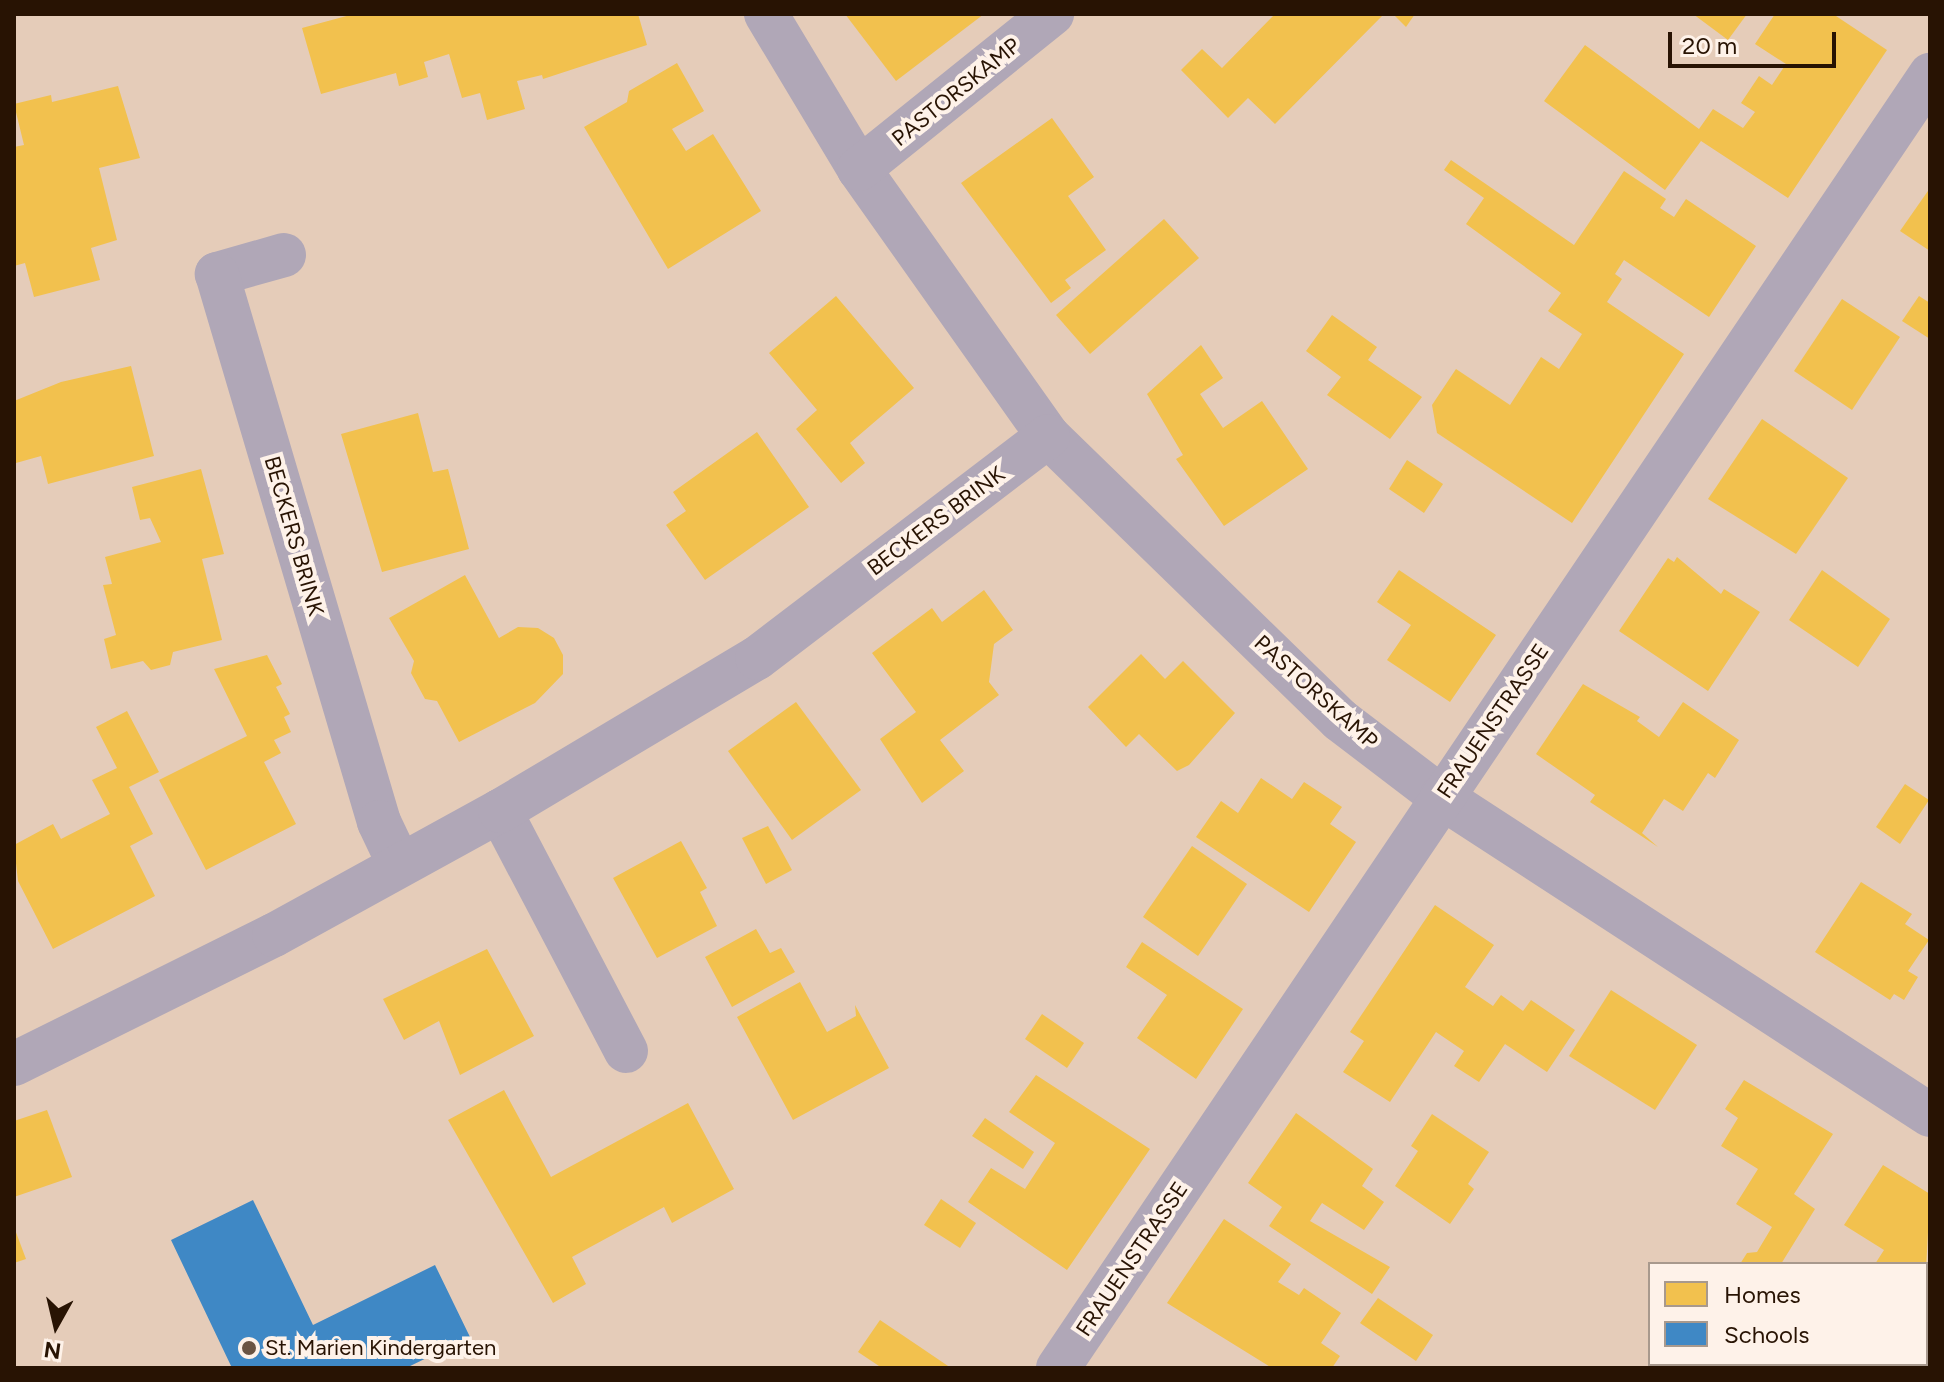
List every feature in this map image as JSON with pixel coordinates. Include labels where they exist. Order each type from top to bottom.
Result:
[{"type":"street","name":"PASTORSKAMP","points":[[766,14],[859,169],[1048,436],[1340,720],[1441,797],[1930,1115]]},
{"type":"street","name":"PASTORSKAMP","points":[[859,169],[1052,14]]},
{"type":"street","name":"FRAUENSTRASSE","points":[[1058,1368],[1930,75]]},
{"type":"street","name":"BECKERS BRINK","points":[[284,255],[217,274],[379,822],[398,862]]},
{"type":"street","name":"BECKERS BRINK","points":[[14,1064],[274,935],[398,862],[500,811],[757,658],[1048,436]]},
{"type":"street","points":[[500,811],[626,1051]]},
{"type":"building: Homes","points":[[354,14],[638,14],[647,45],[543,79],[542,75],[517,81],[525,109],[487,120],[480,93],[462,98],[449,54],[424,62],[428,77],[399,86],[396,73],[321,94],[302,28]]},
{"type":"building: Homes","points":[[845,14],[984,14],[896,81]]},
{"type":"building: Homes","points":[[1275,14],[1384,14],[1275,124],[1248,98],[1228,118],[1181,70],[1202,49],[1222,68]]},
{"type":"building: Homes","points":[[1393,14],[1415,14],[1406,27]]},
{"type":"building: Homes","points":[[1693,14],[1747,14],[1728,40]]},
{"type":"building: Homes","points":[[1775,14],[1833,14],[1887,50],[1788,198],[1701,141],[1665,190],[1544,101],[1585,45],[1699,129],[1713,109],[1743,128],[1755,112],[1741,103],[1759,76],[1772,85],[1786,64],[1755,44]]},
{"type":"building: Homes","points":[[677,63],[704,111],[672,129],[686,151],[713,134],[761,211],[668,269],[584,127],[627,102],[629,91]]},
{"type":"building: Homes","points":[[118,86],[140,158],[99,168],[117,240],[91,248],[100,280],[34,297],[25,263],[14,266],[14,147],[24,145],[14,104],[51,95],[52,102]]},
{"type":"building: Homes","points":[[1052,118],[1094,177],[1068,196],[1106,250],[1065,280],[1071,288],[1051,303],[961,183]]},
{"type":"building: Homes","points":[[1451,160],[1574,245],[1624,171],[1666,199],[1660,208],[1674,217],[1686,199],[1756,246],[1709,317],[1624,260],[1615,274],[1622,279],[1607,302],[1684,354],[1572,523],[1437,433],[1432,405],[1456,369],[1510,405],[1541,357],[1559,369],[1582,334],[1548,311],[1561,293],[1466,224],[1484,198],[1444,170]]},
{"type":"building: Homes","points":[[1930,188],[1930,251],[1900,231]]},
{"type":"building: Homes","points":[[1164,219],[1199,258],[1090,354],[1056,315]]},
{"type":"building: Homes","points":[[836,296],[914,388],[850,443],[865,463],[841,483],[796,429],[817,410],[769,353]]},
{"type":"building: Homes","points":[[1919,296],[1930,303],[1930,339],[1902,321]]},
{"type":"building: Homes","points":[[1842,299],[1900,337],[1852,410],[1794,371]]},
{"type":"building: Homes","points":[[1332,315],[1377,347],[1368,360],[1422,397],[1390,439],[1327,395],[1341,377],[1306,351]]},
{"type":"building: Homes","points":[[1201,345],[1223,378],[1200,394],[1223,428],[1262,401],[1308,469],[1224,526],[1176,459],[1183,455],[1147,394]]},
{"type":"building: Homes","points":[[131,366],[154,456],[48,484],[41,456],[16,463],[14,401],[61,382]]},
{"type":"building: Homes","points":[[418,413],[433,472],[448,469],[469,549],[382,572],[341,434]]},
{"type":"building: Homes","points":[[1762,419],[1848,478],[1796,554],[1708,499]]},
{"type":"building: Homes","points":[[757,432],[809,507],[705,580],[666,525],[686,511],[673,492]]},
{"type":"building: Homes","points":[[1407,460],[1443,484],[1424,513],[1389,489]]},
{"type":"building: Homes","points":[[201,469],[224,554],[202,559],[222,640],[173,652],[170,665],[151,670],[143,661],[111,669],[104,639],[116,635],[103,585],[112,584],[105,557],[161,542],[150,518],[140,520],[132,487]]},
{"type":"building: Homes","points":[[1677,557],[1721,594],[1724,589],[1760,612],[1708,691],[1619,631],[1668,558],[1674,562]]},
{"type":"building: Homes","points":[[1399,570],[1496,635],[1450,702],[1387,660],[1411,625],[1377,602]]},
{"type":"building: Homes","points":[[1822,570],[1890,619],[1858,667],[1789,620]]},
{"type":"building: Homes","points":[[465,575],[499,638],[518,627],[538,628],[554,638],[563,655],[563,674],[535,703],[459,742],[437,701],[425,699],[411,673],[414,661],[389,618]]},
{"type":"building: Homes","points":[[984,590],[1013,630],[994,644],[989,682],[999,695],[940,740],[964,771],[922,803],[880,739],[916,712],[872,653],[932,608],[942,622]]},
{"type":"building: Homes","points":[[1141,654],[1165,679],[1183,661],[1235,713],[1189,765],[1177,771],[1139,734],[1126,747],[1088,707]]},
{"type":"building: Homes","points":[[267,655],[282,684],[276,687],[290,714],[284,717],[291,732],[274,740],[281,753],[264,762],[296,824],[206,870],[159,780],[247,736],[214,669]]},
{"type":"building: Homes","points":[[1583,684],[1640,717],[1637,721],[1659,737],[1683,702],[1739,740],[1715,778],[1708,773],[1683,811],[1664,799],[1642,833],[1658,847],[1590,802],[1595,795],[1536,754]]},
{"type":"building: Homes","points":[[796,702],[861,790],[792,840],[728,751]]},
{"type":"building: Homes","points":[[127,711],[159,772],[129,787],[153,834],[130,846],[155,896],[53,949],[18,881],[14,845],[53,824],[61,839],[110,814],[92,780],[117,768],[96,727]]},
{"type":"building: Homes","points":[[1261,778],[1292,799],[1304,782],[1342,807],[1330,824],[1356,842],[1309,912],[1196,837],[1221,801],[1238,813]]},
{"type":"building: Homes","points":[[1905,784],[1929,800],[1900,844],[1876,827]]},
{"type":"building: Homes","points":[[768,826],[792,870],[766,884],[742,838]]},
{"type":"building: Homes","points":[[681,841],[707,888],[700,892],[717,926],[657,958],[613,878]]},
{"type":"building: Homes","points":[[1192,846],[1247,884],[1198,956],[1143,917]]},
{"type":"building: Homes","points":[[1861,882],[1912,914],[1905,924],[1929,940],[1908,971],[1918,977],[1904,1000],[1894,994],[1890,1000],[1815,952]]},
{"type":"building: Homes","points":[[1435,905],[1494,945],[1465,987],[1493,1006],[1501,995],[1523,1011],[1531,1000],[1575,1030],[1547,1072],[1505,1044],[1479,1082],[1454,1066],[1464,1051],[1436,1032],[1390,1102],[1343,1072],[1364,1041],[1350,1032]]},
{"type":"building: Homes","points":[[756,929],[770,953],[781,948],[795,972],[732,1007],[705,957]]},
{"type":"building: Homes","points":[[1142,942],[1243,1009],[1196,1079],[1137,1038],[1167,995],[1126,967]]},
{"type":"building: Homes","points":[[487,949],[534,1036],[460,1075],[439,1021],[404,1040],[383,999]]},
{"type":"building: Homes","points":[[800,982],[827,1032],[856,1016],[855,1005],[889,1068],[793,1120],[737,1017]]},
{"type":"building: Homes","points":[[1611,990],[1697,1045],[1655,1110],[1569,1056]]},
{"type":"building: Homes","points":[[1042,1014],[1084,1043],[1067,1068],[1025,1039]]},
{"type":"building: Homes","points":[[1036,1075],[1150,1149],[1067,1270],[968,1202],[991,1168],[1025,1189],[1055,1143],[1009,1112]]},
{"type":"building: Homes","points":[[1744,1080],[1833,1134],[1794,1194],[1815,1209],[1782,1262],[1741,1262],[1747,1253],[1757,1252],[1772,1227],[1736,1204],[1758,1169],[1721,1146],[1738,1118],[1725,1109]]},
{"type":"building: Homes","points":[[504,1090],[551,1177],[688,1103],[734,1189],[672,1223],[664,1207],[572,1257],[586,1284],[553,1303],[448,1120]]},
{"type":"building: Homes","points":[[47,1110],[72,1177],[14,1197],[14,1121]]},
{"type":"building: Homes","points":[[1296,1113],[1373,1169],[1362,1186],[1384,1202],[1364,1230],[1322,1203],[1310,1221],[1390,1267],[1372,1294],[1269,1226],[1282,1207],[1248,1183]]},
{"type":"building: Homes","points":[[1432,1114],[1489,1152],[1468,1184],[1474,1189],[1450,1224],[1395,1186],[1418,1151],[1411,1146]]},
{"type":"building: Homes","points":[[985,1118],[1034,1152],[1023,1169],[972,1136]]},
{"type":"building: Homes","points":[[1883,1165],[1930,1194],[1926,1262],[1876,1262],[1884,1250],[1844,1225]]},
{"type":"building: Homes","points":[[941,1199],[976,1223],[960,1248],[924,1225]]},
{"type":"building: Homes","points":[[1224,1219],[1291,1264],[1278,1282],[1299,1295],[1304,1288],[1341,1313],[1321,1343],[1340,1356],[1332,1368],[1272,1368],[1167,1303]]},
{"type":"building: Homes","points":[[14,1227],[26,1259],[14,1263]]},
{"type":"building: Homes","points":[[1378,1298],[1433,1335],[1416,1361],[1360,1323]]},
{"type":"building: Homes","points":[[880,1320],[951,1368],[882,1368],[858,1352]]},
{"type":"building: Homes","points":[[1760,1366],[1810,1366],[1758,1368]]},
{"type":"building: Schools","points":[[253,1200],[313,1325],[435,1265],[470,1337],[406,1368],[232,1368],[171,1240]]},
{"type":"place","name":"St. Marien Kindergarten","points":[[249,1348]]}]
